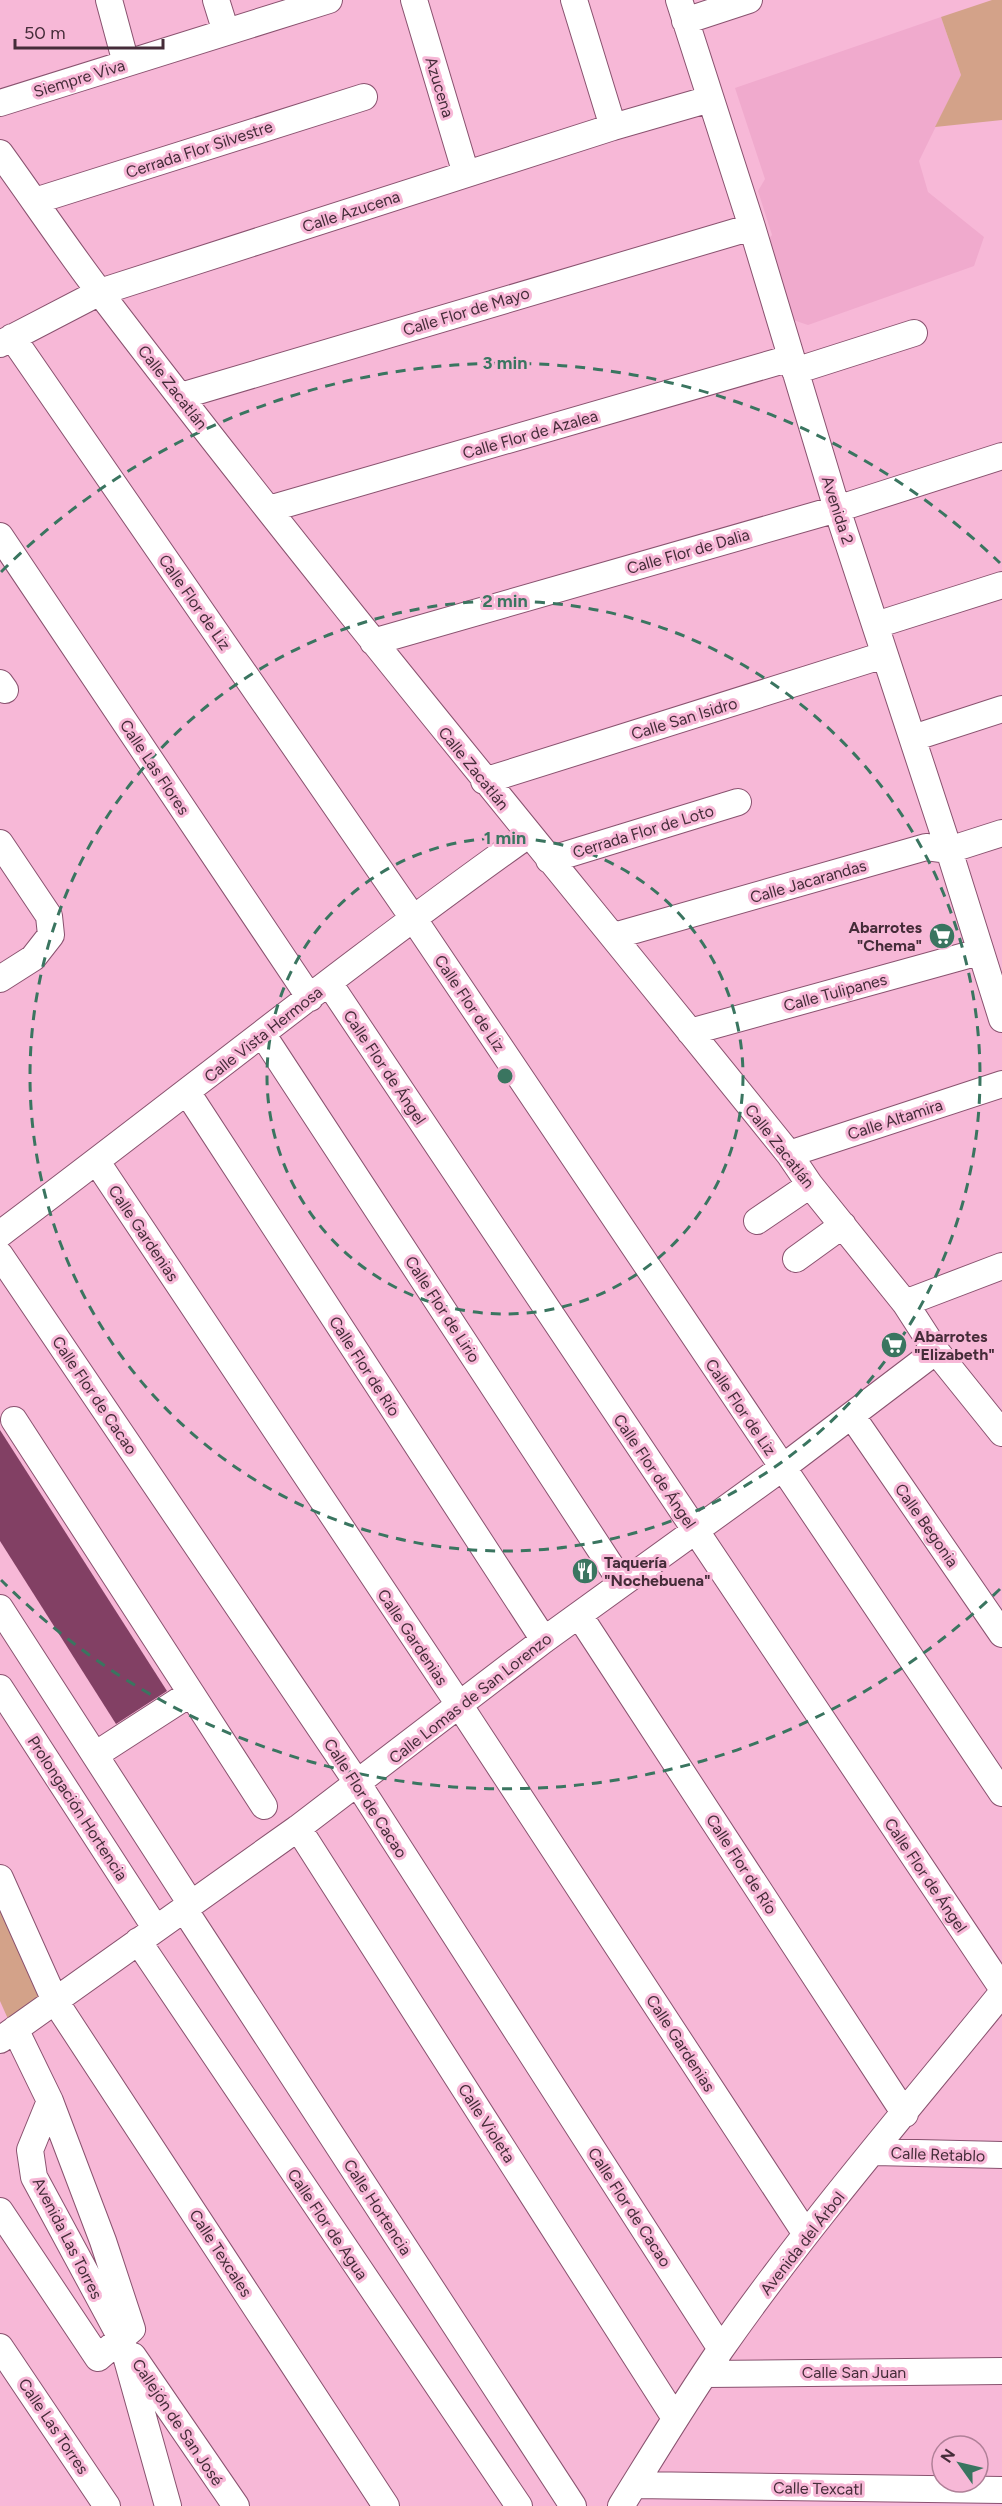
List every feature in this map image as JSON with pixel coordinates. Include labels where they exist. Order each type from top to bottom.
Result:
[{"type":"street","points":[[109,0],[126,63]]},
{"type":"street","points":[[216,0],[226,32]]},
{"type":"street","name":"Siempre Viva","points":[[0,103],[329,0]]},
{"type":"street","name":"Azucena","points":[[414,0],[466,174]]},
{"type":"street","points":[[574,0],[613,127]]},
{"type":"street","points":[[682,11],[749,0]]},
{"type":"street","name":"Avenida 2","points":[[682,11],[752,227],[837,509],[884,655],[989,962],[1002,1019]]},
{"type":"street","name":"Cerrada Flor Silvestre","points":[[35,201],[364,97]]},
{"type":"street","name":"Calle Azucena","points":[[6,341],[100,292],[613,127],[710,99]]},
{"type":"street","name":"Calle Zacatlán","points":[[0,153],[100,292],[373,642],[789,1154],[810,1185],[904,1303],[936,1351],[1002,1433]]},
{"type":"street","name":"Calle Flor de Mayo","points":[[181,396],[752,227]]},
{"type":"street","name":"Calle Flor de Azalea","points":[[269,509],[914,333]]},
{"type":"street","name":"Calle Flor de Liz","points":[[6,341],[412,918],[1002,1793]]},
{"type":"street","name":"Calle Flor de Dalia","points":[[373,642],[837,509],[1002,456]]},
{"type":"street","name":"Calle Las Flores","points":[[0,536],[320,991]]},
{"type":"street","points":[[876,625],[1002,585]]},
{"type":"street","name":"Calle San Isidro","points":[[484,781],[884,655]]},
{"type":"street","points":[[913,738],[1002,709]]},
{"type":"street","name":"Cerrada Flor de Loto","points":[[549,860],[738,802]]},
{"type":"street","name":"Calle Jacarandas","points":[[614,936],[926,847],[949,850],[1002,833]]},
{"type":"street","name":"Calle Vista Hermosa","points":[[0,1234],[263,1035],[412,918],[528,835]]},
{"type":"street","points":[[0,843],[49,916],[51,935],[33,958],[0,979]]},
{"type":"street","name":"Calle Tulipanes","points":[[690,1032],[989,962]]},
{"type":"street","name":"Calle Flor de Ángel","points":[[320,991],[696,1531],[1002,1988]]},
{"type":"street","name":"Calle Flor de Lirio","points":[[263,1035],[622,1583]]},
{"type":"street","name":"Calle Altamira","points":[[789,1154],[1002,1084]]},
{"type":"street","name":"Calle Flor de Río","points":[[187,1092],[544,1640]]},
{"type":"street","name":"Calle Gardenias","points":[[97,1162],[460,1706],[806,2235]]},
{"type":"street","points":[[757,1221],[810,1185]]},
{"type":"street","points":[[796,1259],[843,1225]]},
{"type":"street","name":"Calle Flor de Cacao","points":[[0,1255],[358,1784],[721,2349]]},
{"type":"street","points":[[904,1303],[1002,1266]]},
{"type":"street","name":"Calle Lomas de San Lorenzo","points":[[5,2033],[55,2001],[298,1828],[544,1640],[782,1468],[936,1351]]},
{"type":"street","name":"Calle Begonia","points":[[852,1416],[1002,1634]]},
{"type":"street","points":[[14,1420],[264,1806]]},
{"type":"street","name":"Calle Hortencia","points":[[0,1608],[95,1755],[188,1906],[573,2506]]},
{"type":"street","name":"Calle Flor de Río","points":[[579,1615],[905,2114]]},
{"type":"street","name":"Prolongación Hortencia","points":[[0,1688],[147,1935]]},
{"type":"street","points":[[95,1755],[191,1693]]},
{"type":"street","name":"Calle Violeta","points":[[298,1828],[675,2418]]},
{"type":"street","name":"Calle Texcales","points":[[0,1878],[55,2001],[386,2506]]},
{"type":"street","name":"Calle Flor de Agua","points":[[147,1935],[519,2506]]},
{"type":"street","name":"Avenida del Árbol","points":[[628,2496],[675,2418],[721,2349],[806,2235],[1002,1994]]},
{"type":"street","name":"Avenida Las Torres","points":[[5,2033],[50,2101],[132,2329],[121,2338]]},
{"type":"street","name":"Avenida Las Torres","points":[[50,2101],[30,2150],[34,2177],[121,2338],[168,2506]]},
{"type":"street","name":"Calle Retablo","points":[[875,2152],[1002,2156]]},
{"type":"street","points":[[0,2211],[98,2358],[121,2338]]},
{"type":"street","name":"Callejón de San José","points":[[121,2338],[236,2506]]},
{"type":"street","name":"Calle Las Torres","points":[[0,2347],[106,2506]]},
{"type":"street","name":"Calle San Juan","points":[[705,2374],[1002,2371]]},
{"type":"street","points":[[142,2413],[155,2416],[162,2414],[169,2407],[166,2404]]},
{"type":"street","name":"Calle Texcatl","points":[[628,2496],[1002,2490]]},
{"type":"shaded area","points":[[992,0],[1002,0],[1002,120],[935,127],[961,75],[941,17]]},
{"type":"shaded area","points":[[941,17],[961,75],[919,161],[928,192],[984,237],[974,266],[808,325],[787,318],[764,245],[772,235],[758,191],[765,179],[735,88]]},
{"type":"shaded area","points":[[0,1903],[55,1997],[12,2028],[0,2001]]},
{"type":"building","points":[[0,1430],[167,1691],[116,1724],[0,1541]]},
{"type":"place","name":"Abarrotes \"Chema\"","points":[[942,936]]},
{"type":"place","name":"Abarrotes \"Elizabeth\"","points":[[894,1345]]},
{"type":"place","name":"Taquería \"Nochebuena\"","points":[[585,1571]]}]
